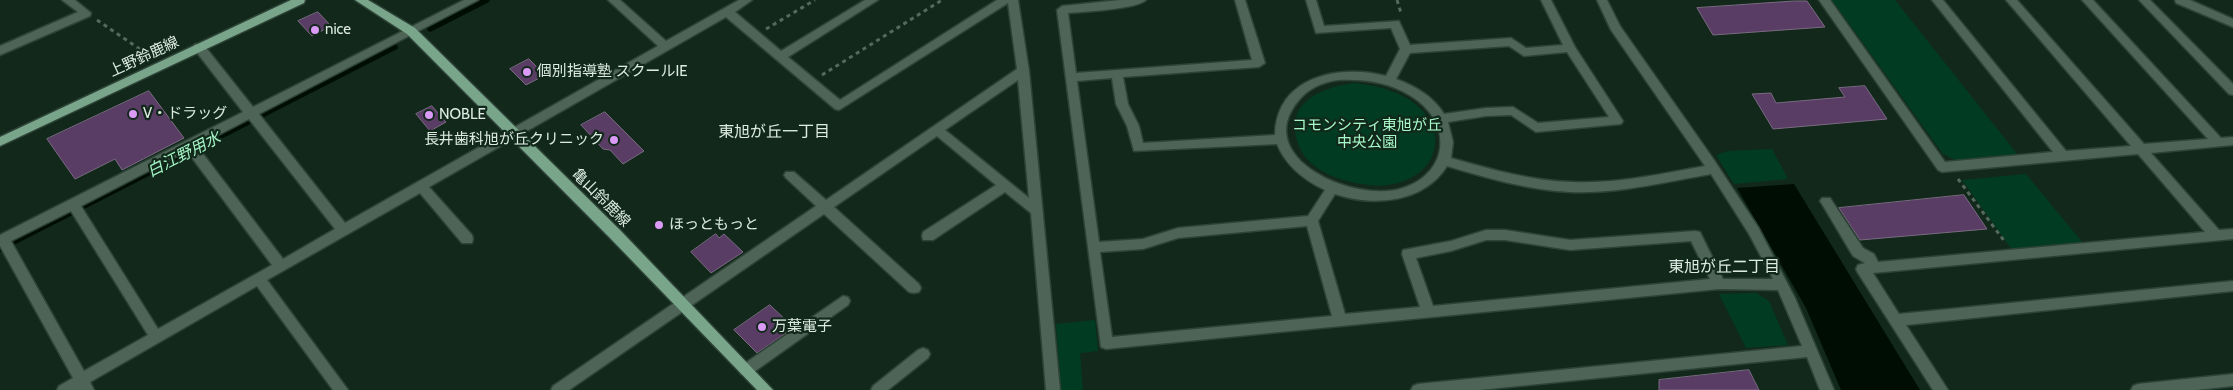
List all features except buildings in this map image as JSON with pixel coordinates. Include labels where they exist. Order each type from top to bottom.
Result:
[{"type":"main road","name":"上野鈴鹿線","points":[[0,142],[300,0]]},
{"type":"main road","name":"亀山鈴鹿線","points":[[360,0],[411,31],[514,132],[766,390]]},
{"type":"street","points":[[67,0],[86,13]]},
{"type":"street","points":[[84,385],[4,243],[254,117],[411,31],[473,0]]},
{"type":"street","points":[[613,0],[665,46]]},
{"type":"street","points":[[64,390],[84,385],[156,337],[747,0]]},
{"type":"street","points":[[780,57],[873,0]]},
{"type":"street","points":[[728,12],[839,106],[1005,0]]},
{"type":"street","points":[[1013,0],[1037,211],[1053,390]]},
{"type":"street","points":[[1141,0],[1107,6],[1062,10],[1106,343],[1719,284],[1782,285]]},
{"type":"street","points":[[1070,77],[1259,63],[1240,0]]},
{"type":"street","points":[[1310,0],[1320,30],[1395,24],[1406,49]]},
{"type":"street","points":[[1441,118],[1486,112],[1513,111],[1536,128],[1617,121],[1570,48],[1546,0]]},
{"type":"street","points":[[1602,0],[1615,27],[1740,208],[1782,285],[1812,351],[1827,390]]},
{"type":"street","points":[[1824,0],[1942,167],[2233,142]]},
{"type":"street","points":[[1937,0],[2064,157]]},
{"type":"street","points":[[2011,0],[2216,236]]},
{"type":"street","points":[[2087,0],[2219,143]]},
{"type":"street","points":[[2144,0],[2233,91]]},
{"type":"street","points":[[2180,0],[2233,23]]},
{"type":"street","points":[[0,51],[86,13]]},
{"type":"street","points":[[1406,49],[1512,42],[1524,52],[1570,48]]},
{"type":"street","points":[[200,47],[343,230]]},
{"type":"street","points":[[1390,80],[1406,49]]},
{"type":"street","points":[[558,390],[1022,71]]},
{"type":"street","points":[[1117,74],[1122,104],[1133,126],[1138,148],[1282,139]]},
{"type":"street","points":[[1349,76],[1390,80],[1420,96],[1441,118],[1445,127],[1448,147],[1445,161],[1429,179],[1416,188],[1400,193],[1369,195],[1332,189],[1302,168],[1289,154],[1282,139],[1282,124],[1287,109],[1308,85],[1324,78],[1349,76]]},
{"type":"street","points":[[937,130],[1037,211]]},
{"type":"street","points":[[192,149],[280,265]]},
{"type":"street","points":[[1445,161],[1496,176],[1574,187],[1606,186],[1713,169]]},
{"type":"street","points":[[790,175],[914,288]]},
{"type":"street","points":[[420,185],[467,239]]},
{"type":"street","points":[[928,236],[1005,185]]},
{"type":"street","points":[[1332,189],[1312,221],[1340,320]]},
{"type":"street","points":[[1826,201],[1858,252],[1869,258],[1875,268]]},
{"type":"street","points":[[75,208],[156,337]]},
{"type":"street","points":[[1093,247],[1143,244],[1178,233],[1312,221]]},
{"type":"street","points":[[1940,390],[1863,269],[2233,234]]},
{"type":"street","points":[[1428,312],[1408,254],[1451,246],[1486,235],[1505,235],[1570,245],[1695,236],[1719,284]]},
{"type":"street","points":[[258,278],[341,390]]},
{"type":"street","points":[[1897,320],[2233,286]]},
{"type":"street","points":[[746,370],[843,301]]},
{"type":"street","points":[[1418,390],[1812,351]]},
{"type":"street","points":[[878,390],[924,354]]},
{"type":"street","points":[[2138,390],[2233,380]]},
{"type":"path","points":[[755,35],[815,0]]},
{"type":"path","points":[[810,82],[942,0]]},
{"type":"path","points":[[86,13],[163,65]]},
{"type":"path","points":[[1956,176],[2014,255]]},
{"type":"green space","points":[[1832,0],[1895,0],[2018,155],[1956,160],[1943,154]]},
{"type":"green space","name":"コモンシティ東旭が丘 中央公園","points":[[1354,83],[1393,92],[1419,107],[1433,127],[1435,147],[1426,165],[1408,179],[1382,185],[1347,181],[1334,177],[1315,166],[1301,150],[1296,135],[1295,122],[1299,111],[1306,102],[1327,89]]},
{"type":"green space","points":[[1772,149],[1788,179],[1734,184],[1716,155],[1728,151]]},
{"type":"green space","points":[[2026,174],[2082,242],[2012,250],[1962,180]]},
{"type":"green space","points":[[1756,293],[1769,301],[1788,345],[1746,348],[1719,294]]},
{"type":"green space","points":[[1095,320],[1098,351],[1080,353],[1083,390],[1061,390],[1056,324]]},
{"type":"shaded area","points":[[1794,184],[1920,390],[1841,390],[1806,308],[1737,188]]},
{"type":"waterway","name":"白江野用水","points":[[430,29],[487,0]]},
{"type":"waterway","name":"白江野用水","points":[[0,249],[395,47]]},
{"type":"place","name":"nice","points":[[315,30]]},
{"type":"place","name":"個別指導塾 スクールIE","points":[[527,72]]},
{"type":"place","name":"V・ドラッグ","points":[[133,114]]},
{"type":"place","name":"NOBLE","points":[[429,115]]},
{"type":"place","name":"長井歯科旭が丘クリニック","points":[[614,140]]},
{"type":"place","name":"ほっともっと","points":[[659,225]]},
{"type":"place","name":"万葉電子","points":[[762,327]]},
{"type":"district","name":"東旭が丘一丁目","points":[[774,132]]},
{"type":"district","name":"東旭が丘二丁目","points":[[1724,267]]}]
